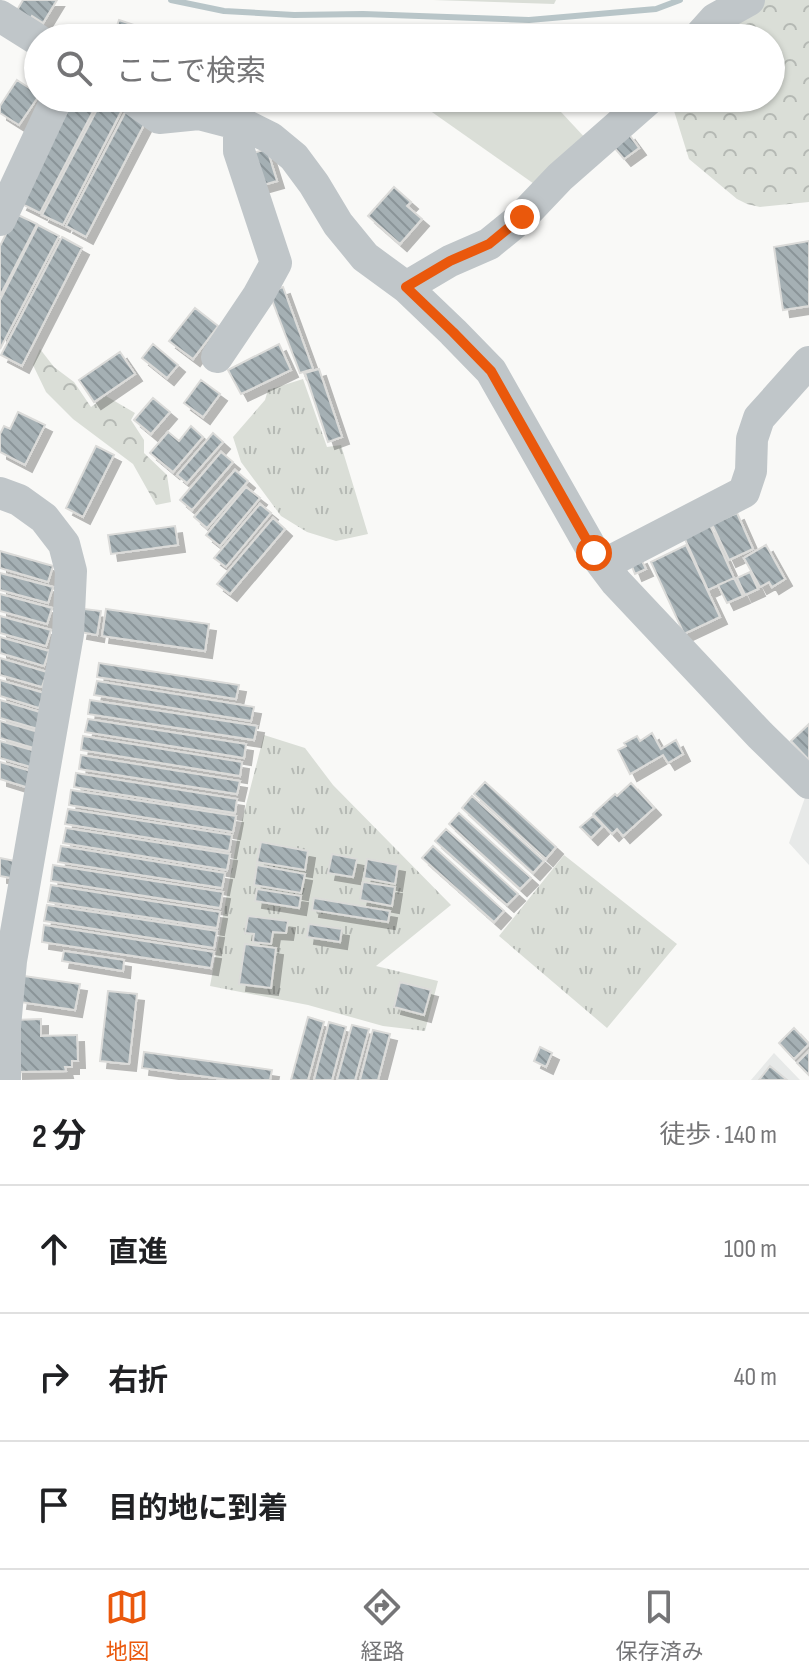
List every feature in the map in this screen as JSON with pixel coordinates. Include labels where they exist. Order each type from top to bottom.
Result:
[{"type":"street","points":[[711,24],[749,0]]},
{"type":"street","points":[[0,16],[24,31]]},
{"type":"street","points":[[0,220],[50,112]]},
{"type":"street","points":[[151,112],[159,118],[199,114],[249,127],[271,138],[294,157],[338,224],[365,257],[406,287],[491,371],[594,553],[616,582],[809,783]]},
{"type":"street","points":[[406,287],[450,261],[489,244],[634,112]]},
{"type":"street","points":[[217,357],[276,263],[239,151],[239,125]]},
{"type":"street","points":[[603,565],[744,492],[751,471],[752,439],[759,418],[809,362]]},
{"type":"street","points":[[0,493],[19,500],[44,518],[64,544],[71,571],[68,634],[11,961],[5,1027],[5,1080]]},
{"type":"shaded area","points":[[809,790],[809,865],[789,843]]},
{"type":"shaded area","points":[[774,1053],[800,1080],[751,1080]]},
{"type":"green space","points":[[433,0],[556,0],[554,4]]},
{"type":"green space","points":[[765,0],[809,0],[809,202],[760,207],[747,204],[689,159],[674,112],[785,112],[785,24],[722,24]]},
{"type":"green space","points":[[432,112],[561,112],[588,141],[537,186]]},
{"type":"green space","points":[[40,349],[54,367],[74,382],[91,407],[106,396],[135,413],[131,420],[144,440],[144,453],[167,475],[171,502],[156,505],[133,464],[73,419],[46,392],[33,365]]},
{"type":"green space","points":[[303,379],[327,447],[341,445],[368,534],[336,541],[307,532],[281,516],[241,462],[233,437],[265,400],[268,390]]},
{"type":"green space","points":[[264,735],[305,748],[333,785],[451,905],[376,966],[438,981],[425,1031],[383,1026],[308,1005],[210,986],[237,840]]},
{"type":"green space","points":[[564,855],[677,944],[607,1028],[499,936]]},
{"type":"building","points":[[23,0],[57,0],[43,23],[16,12]]},
{"type":"building","points":[[17,80],[24,85],[24,112],[28,112],[19,125],[0,113],[0,106]]},
{"type":"building","points":[[67,112],[93,112],[40,213],[20,203]]},
{"type":"building","points":[[96,112],[121,112],[63,225],[42,215]]},
{"type":"building","points":[[125,112],[147,119],[86,237],[66,226]]},
{"type":"building","points":[[628,133],[639,148],[624,159],[612,145]]},
{"type":"building","points":[[267,149],[277,181],[256,187],[246,155]]},
{"type":"building","points":[[394,187],[411,202],[407,206],[422,219],[400,244],[368,216]]},
{"type":"building","points":[[16,214],[37,224],[0,296],[0,246]]},
{"type":"building","points":[[38,225],[59,236],[0,349],[0,300]]},
{"type":"building","points":[[62,237],[82,248],[22,366],[1,355]]},
{"type":"building","points":[[809,241],[809,306],[783,310],[774,247]]},
{"type":"building","points":[[283,287],[313,369],[300,373],[269,292]]},
{"type":"building","points":[[195,308],[218,326],[193,359],[169,341]]},
{"type":"building","points":[[153,344],[178,365],[167,378],[142,358]]},
{"type":"building","points":[[279,344],[291,370],[241,394],[228,370]]},
{"type":"building","points":[[120,352],[135,374],[94,402],[79,380]]},
{"type":"building","points":[[319,369],[342,437],[328,442],[305,373]]},
{"type":"building","points":[[201,380],[220,394],[203,417],[184,403]]},
{"type":"building","points":[[153,398],[170,412],[151,434],[134,420]]},
{"type":"building","points":[[18,412],[45,425],[25,465],[0,452],[0,434],[4,426],[10,429]]},
{"type":"building","points":[[191,426],[203,437],[173,472],[150,453],[168,432],[179,441]]},
{"type":"building","points":[[213,433],[223,442],[187,483],[177,475]]},
{"type":"building","points":[[96,446],[114,455],[83,517],[66,508]]},
{"type":"building","points":[[221,452],[233,462],[192,510],[180,500]]},
{"type":"building","points":[[235,470],[248,481],[207,528],[194,517]]},
{"type":"building","points":[[246,487],[260,498],[220,546],[206,535]]},
{"type":"building","points":[[260,504],[271,513],[226,567],[214,558]]},
{"type":"building","points":[[737,513],[753,549],[729,560],[712,524]]},
{"type":"building","points":[[273,518],[285,529],[230,594],[217,584]]},
{"type":"building","points":[[710,525],[734,578],[708,590],[684,537]]},
{"type":"building","points":[[175,526],[178,545],[111,554],[108,535]]},
{"type":"building","points":[[686,545],[720,617],[684,634],[651,562]]},
{"type":"building","points":[[766,545],[785,579],[772,587],[769,582],[760,587],[744,558]]},
{"type":"building","points":[[0,551],[53,566],[48,582],[0,568]]},
{"type":"building","points":[[640,557],[646,569],[635,574],[630,561]]},
{"type":"building","points":[[750,572],[758,589],[745,595],[737,578]]},
{"type":"building","points":[[0,573],[53,587],[48,603],[0,590]]},
{"type":"building","points":[[734,578],[743,596],[727,603],[718,585]]},
{"type":"building","points":[[0,594],[52,608],[47,624],[0,611]]},
{"type":"building","points":[[84,609],[101,611],[97,635],[80,632]]},
{"type":"building","points":[[106,609],[209,624],[205,651],[102,636]]},
{"type":"building","points":[[0,616],[51,630],[46,646],[0,633]]},
{"type":"building","points":[[0,637],[49,651],[44,666],[0,653]]},
{"type":"building","points":[[0,658],[47,672],[42,687],[0,675]]},
{"type":"building","points":[[99,663],[239,685],[236,699],[97,677]]},
{"type":"building","points":[[0,680],[44,693],[39,708],[0,696]]},
{"type":"building","points":[[97,681],[254,707],[251,721],[94,695]]},
{"type":"building","points":[[0,700],[43,713],[38,729],[0,718]]},
{"type":"building","points":[[90,700],[257,726],[254,740],[88,714]]},
{"type":"building","points":[[88,719],[246,744],[244,758],[85,732]]},
{"type":"building","points":[[0,721],[42,733],[37,749],[0,738]]},
{"type":"building","points":[[809,724],[809,760],[791,741]]},
{"type":"building","points":[[652,733],[661,749],[676,740],[683,754],[668,763],[663,755],[630,774],[618,750],[637,736],[640,741]]},
{"type":"building","points":[[83,736],[242,762],[240,776],[81,750]]},
{"type":"building","points":[[0,741],[39,752],[34,768],[0,758]]},
{"type":"building","points":[[81,755],[240,781],[237,794],[79,769]]},
{"type":"building","points":[[0,762],[34,772],[29,788],[0,779]]},
{"type":"building","points":[[76,773],[237,799],[235,813],[74,787]]},
{"type":"building","points":[[485,782],[556,847],[546,859],[474,794]]},
{"type":"building","points":[[631,783],[654,808],[623,836],[617,829],[612,834],[593,814]]},
{"type":"building","points":[[71,790],[236,816],[233,832],[69,805]]},
{"type":"building","points":[[472,796],[544,861],[533,873],[462,808]]},
{"type":"building","points":[[68,809],[232,835],[229,851],[65,824]]},
{"type":"building","points":[[459,813],[531,878],[520,889],[449,824]]},
{"type":"building","points":[[593,816],[603,826],[591,838],[580,827]]},
{"type":"building","points":[[66,828],[230,854],[227,870],[63,843]]},
{"type":"building","points":[[446,829],[518,894],[507,905],[435,841]]},
{"type":"building","points":[[261,842],[308,851],[305,870],[257,862]]},
{"type":"building","points":[[61,846],[225,873],[222,888],[58,862]]},
{"type":"building","points":[[433,846],[504,911],[494,922],[422,858]]},
{"type":"building","points":[[332,854],[357,859],[353,877],[328,873]]},
{"type":"building","points":[[0,858],[15,861],[11,878],[0,876]]},
{"type":"building","points":[[367,859],[398,865],[395,884],[364,878]]},
{"type":"building","points":[[53,865],[223,892],[220,908],[51,881]]},
{"type":"building","points":[[257,865],[305,874],[301,893],[254,885]]},
{"type":"building","points":[[363,882],[395,887],[392,906],[360,900]]},
{"type":"building","points":[[51,885],[220,912],[217,928],[48,902]]},
{"type":"building","points":[[257,889],[301,896],[299,908],[255,901]]},
{"type":"building","points":[[314,898],[390,911],[388,922],[312,910]]},
{"type":"building","points":[[47,905],[217,931],[214,948],[44,921]]},
{"type":"building","points":[[248,916],[288,921],[286,933],[273,932],[271,944],[253,942],[254,934],[245,933]]},
{"type":"building","points":[[309,924],[342,929],[340,942],[307,937]]},
{"type":"building","points":[[44,925],[214,952],[211,968],[42,942]]},
{"type":"building","points":[[245,944],[276,948],[271,988],[239,984]]},
{"type":"building","points":[[64,951],[124,960],[123,971],[62,961]]},
{"type":"building","points":[[24,976],[80,984],[75,1010],[20,1002]]},
{"type":"building","points":[[400,982],[431,990],[424,1015],[394,1007]]},
{"type":"building","points":[[108,991],[137,994],[129,1064],[100,1061]]},
{"type":"building","points":[[308,1017],[324,1022],[308,1080],[291,1080]]},
{"type":"building","points":[[41,1019],[41,1036],[77,1035],[78,1061],[72,1061],[72,1067],[65,1067],[66,1071],[16,1072],[14,1020]]},
{"type":"building","points":[[329,1022],[346,1027],[332,1080],[314,1080]]},
{"type":"building","points":[[352,1025],[369,1029],[355,1080],[337,1080]]},
{"type":"building","points":[[794,1028],[809,1044],[794,1059],[779,1043]]},
{"type":"building","points":[[373,1030],[390,1034],[378,1080],[360,1080]]},
{"type":"building","points":[[540,1047],[552,1053],[546,1067],[534,1061]]},
{"type":"building","points":[[809,1051],[809,1075],[797,1063]]},
{"type":"building","points":[[144,1052],[272,1070],[270,1080],[230,1080],[142,1068]]},
{"type":"building","points":[[770,1066],[787,1080],[759,1080]]},
{"type":"waterway","points":[[171,0],[224,11],[294,15],[363,14],[529,20],[656,9],[680,0]]},
{"type":"route","points":[[522,217],[489,244],[450,261],[406,287],[491,371],[594,553]]}]
